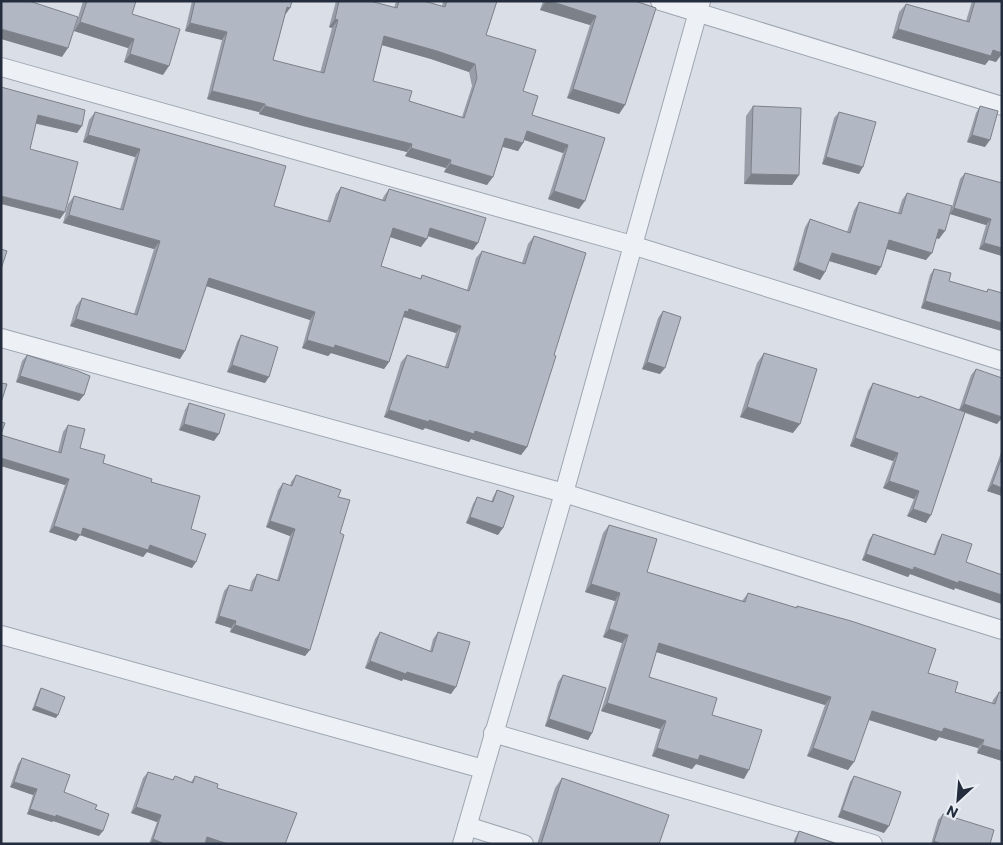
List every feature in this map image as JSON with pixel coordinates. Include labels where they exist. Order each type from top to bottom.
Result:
[{"type":"street","points":[[660,1],[699,7],[1002,106]]},
{"type":"street","points":[[462,844],[564,493],[699,7]]},
{"type":"street","points":[[1,68],[632,245],[1002,361]]},
{"type":"street","points":[[1,338],[564,493],[1002,630]]},
{"type":"street","points":[[1,635],[483,769]]},
{"type":"street","points":[[493,733],[873,844]]},
{"type":"street","points":[[467,826],[524,844]]},
{"type":"building","points":[[1,1],[29,1],[78,17],[68,48],[1,29]]},
{"type":"building","points":[[87,1],[136,1],[132,14],[180,29],[169,66],[130,54],[134,39],[80,22]]},
{"type":"building","points":[[195,1],[292,1],[290,8],[287,7],[273,60],[324,73],[338,20],[335,19],[339,1],[370,1],[397,8],[399,1],[424,1],[445,7],[447,1],[497,1],[486,35],[536,50],[523,91],[538,96],[532,115],[605,138],[585,201],[554,191],[568,145],[527,131],[523,143],[505,138],[493,177],[450,164],[451,160],[411,148],[412,144],[212,91],[227,32],[190,23]],"holes":[[[384,36],[475,64],[477,78],[464,118],[409,101],[412,91],[373,81]]]},
{"type":"building","points":[[550,1],[635,1],[656,8],[625,105],[573,89],[596,16]]},
{"type":"building","points":[[975,1],[1002,1],[1002,53],[993,50],[991,56],[898,29],[906,4],[969,22]]},
{"type":"building","points":[[1,87],[85,110],[82,126],[38,115],[30,149],[78,162],[65,212],[1,196]]},
{"type":"building","points":[[753,106],[801,108],[799,175],[751,174]]},
{"type":"building","points":[[980,106],[998,111],[990,140],[972,135]]},
{"type":"building","points":[[95,112],[286,166],[274,206],[330,222],[341,187],[385,201],[389,189],[486,218],[478,243],[430,228],[427,239],[393,228],[381,266],[421,279],[422,275],[469,291],[482,251],[525,264],[534,236],[586,253],[527,447],[475,431],[474,434],[389,410],[407,355],[448,368],[461,326],[409,309],[408,312],[405,311],[389,362],[335,345],[334,348],[307,340],[315,312],[209,278],[185,351],[76,319],[82,298],[137,315],[160,241],[69,215],[74,196],[123,210],[140,149],[88,135]]},
{"type":"building","points":[[839,112],[876,122],[863,167],[826,157]]},
{"type":"building","points":[[965,173],[1002,183],[1002,248],[984,243],[991,219],[954,208]]},
{"type":"building","points":[[907,193],[952,206],[945,231],[939,229],[932,253],[889,240],[881,267],[832,253],[825,272],[798,262],[810,219],[850,233],[859,202],[901,214]]},
{"type":"building","points":[[1,249],[7,251],[1,269]]},
{"type":"building","points":[[934,269],[951,273],[949,281],[987,292],[988,289],[1002,293],[1002,323],[925,301]]},
{"type":"building","points":[[663,311],[681,317],[665,368],[647,362]]},
{"type":"building","points":[[241,335],[278,347],[269,377],[232,365]]},
{"type":"building","points":[[764,353],[817,369],[800,424],[747,407]]},
{"type":"building","points":[[27,355],[90,376],[84,395],[20,376]]},
{"type":"building","points":[[976,369],[1002,378],[1002,417],[964,404]]},
{"type":"building","points":[[1,383],[7,384],[1,403]]},
{"type":"building","points":[[873,383],[919,398],[920,396],[965,412],[931,515],[913,509],[919,491],[889,481],[898,453],[855,438]]},
{"type":"building","points":[[189,403],[225,414],[219,434],[184,424]]},
{"type":"building","points":[[1,422],[5,423],[1,434]]},
{"type":"building","points":[[68,425],[85,429],[80,448],[105,455],[103,463],[152,479],[151,482],[200,496],[191,529],[206,534],[196,562],[150,545],[148,550],[83,528],[81,535],[54,526],[69,479],[1,458],[1,435],[61,453]]},
{"type":"building","points":[[1002,457],[1002,488],[992,484]]},
{"type":"building","points":[[296,475],[341,490],[338,497],[350,500],[340,533],[344,535],[310,650],[235,625],[236,621],[219,616],[229,585],[252,591],[257,574],[279,581],[295,529],[270,521],[283,483],[292,486]]},
{"type":"building","points":[[497,490],[514,496],[503,528],[470,517],[477,497],[493,502]]},
{"type":"building","points":[[609,525],[657,539],[647,572],[745,602],[748,593],[797,608],[797,606],[851,621],[936,649],[928,673],[958,682],[955,692],[995,704],[999,692],[1002,693],[1002,751],[982,745],[984,740],[944,728],[942,732],[872,711],[854,762],[813,748],[831,697],[659,643],[649,677],[717,698],[712,715],[762,730],[749,770],[700,755],[698,760],[657,748],[666,721],[607,703],[628,635],[609,629],[620,593],[591,584]]},
{"type":"building","points":[[873,534],[935,555],[942,534],[972,544],[966,562],[1002,575],[1002,595],[959,581],[958,583],[914,567],[913,570],[866,554]]},
{"type":"building","points":[[380,632],[432,652],[438,632],[470,642],[456,687],[407,672],[406,674],[370,661]]},
{"type":"building","points":[[563,675],[606,688],[592,733],[549,719]]},
{"type":"building","points":[[41,688],[65,697],[58,715],[35,706]]},
{"type":"building","points":[[22,758],[70,775],[64,792],[97,805],[95,809],[109,814],[103,831],[56,815],[56,817],[30,809],[37,789],[14,782]]},
{"type":"building","points":[[148,772],[173,780],[175,776],[193,783],[195,776],[218,784],[217,788],[297,813],[285,844],[228,844],[207,837],[205,844],[165,844],[153,839],[161,815],[136,807]]},
{"type":"building","points":[[854,776],[901,792],[889,826],[842,810]]},
{"type":"building","points":[[562,778],[669,815],[659,844],[541,844]]},
{"type":"building","points":[[943,814],[994,830],[990,844],[942,844],[934,841]]},
{"type":"building","points":[[799,831],[837,844],[795,844]]}]
